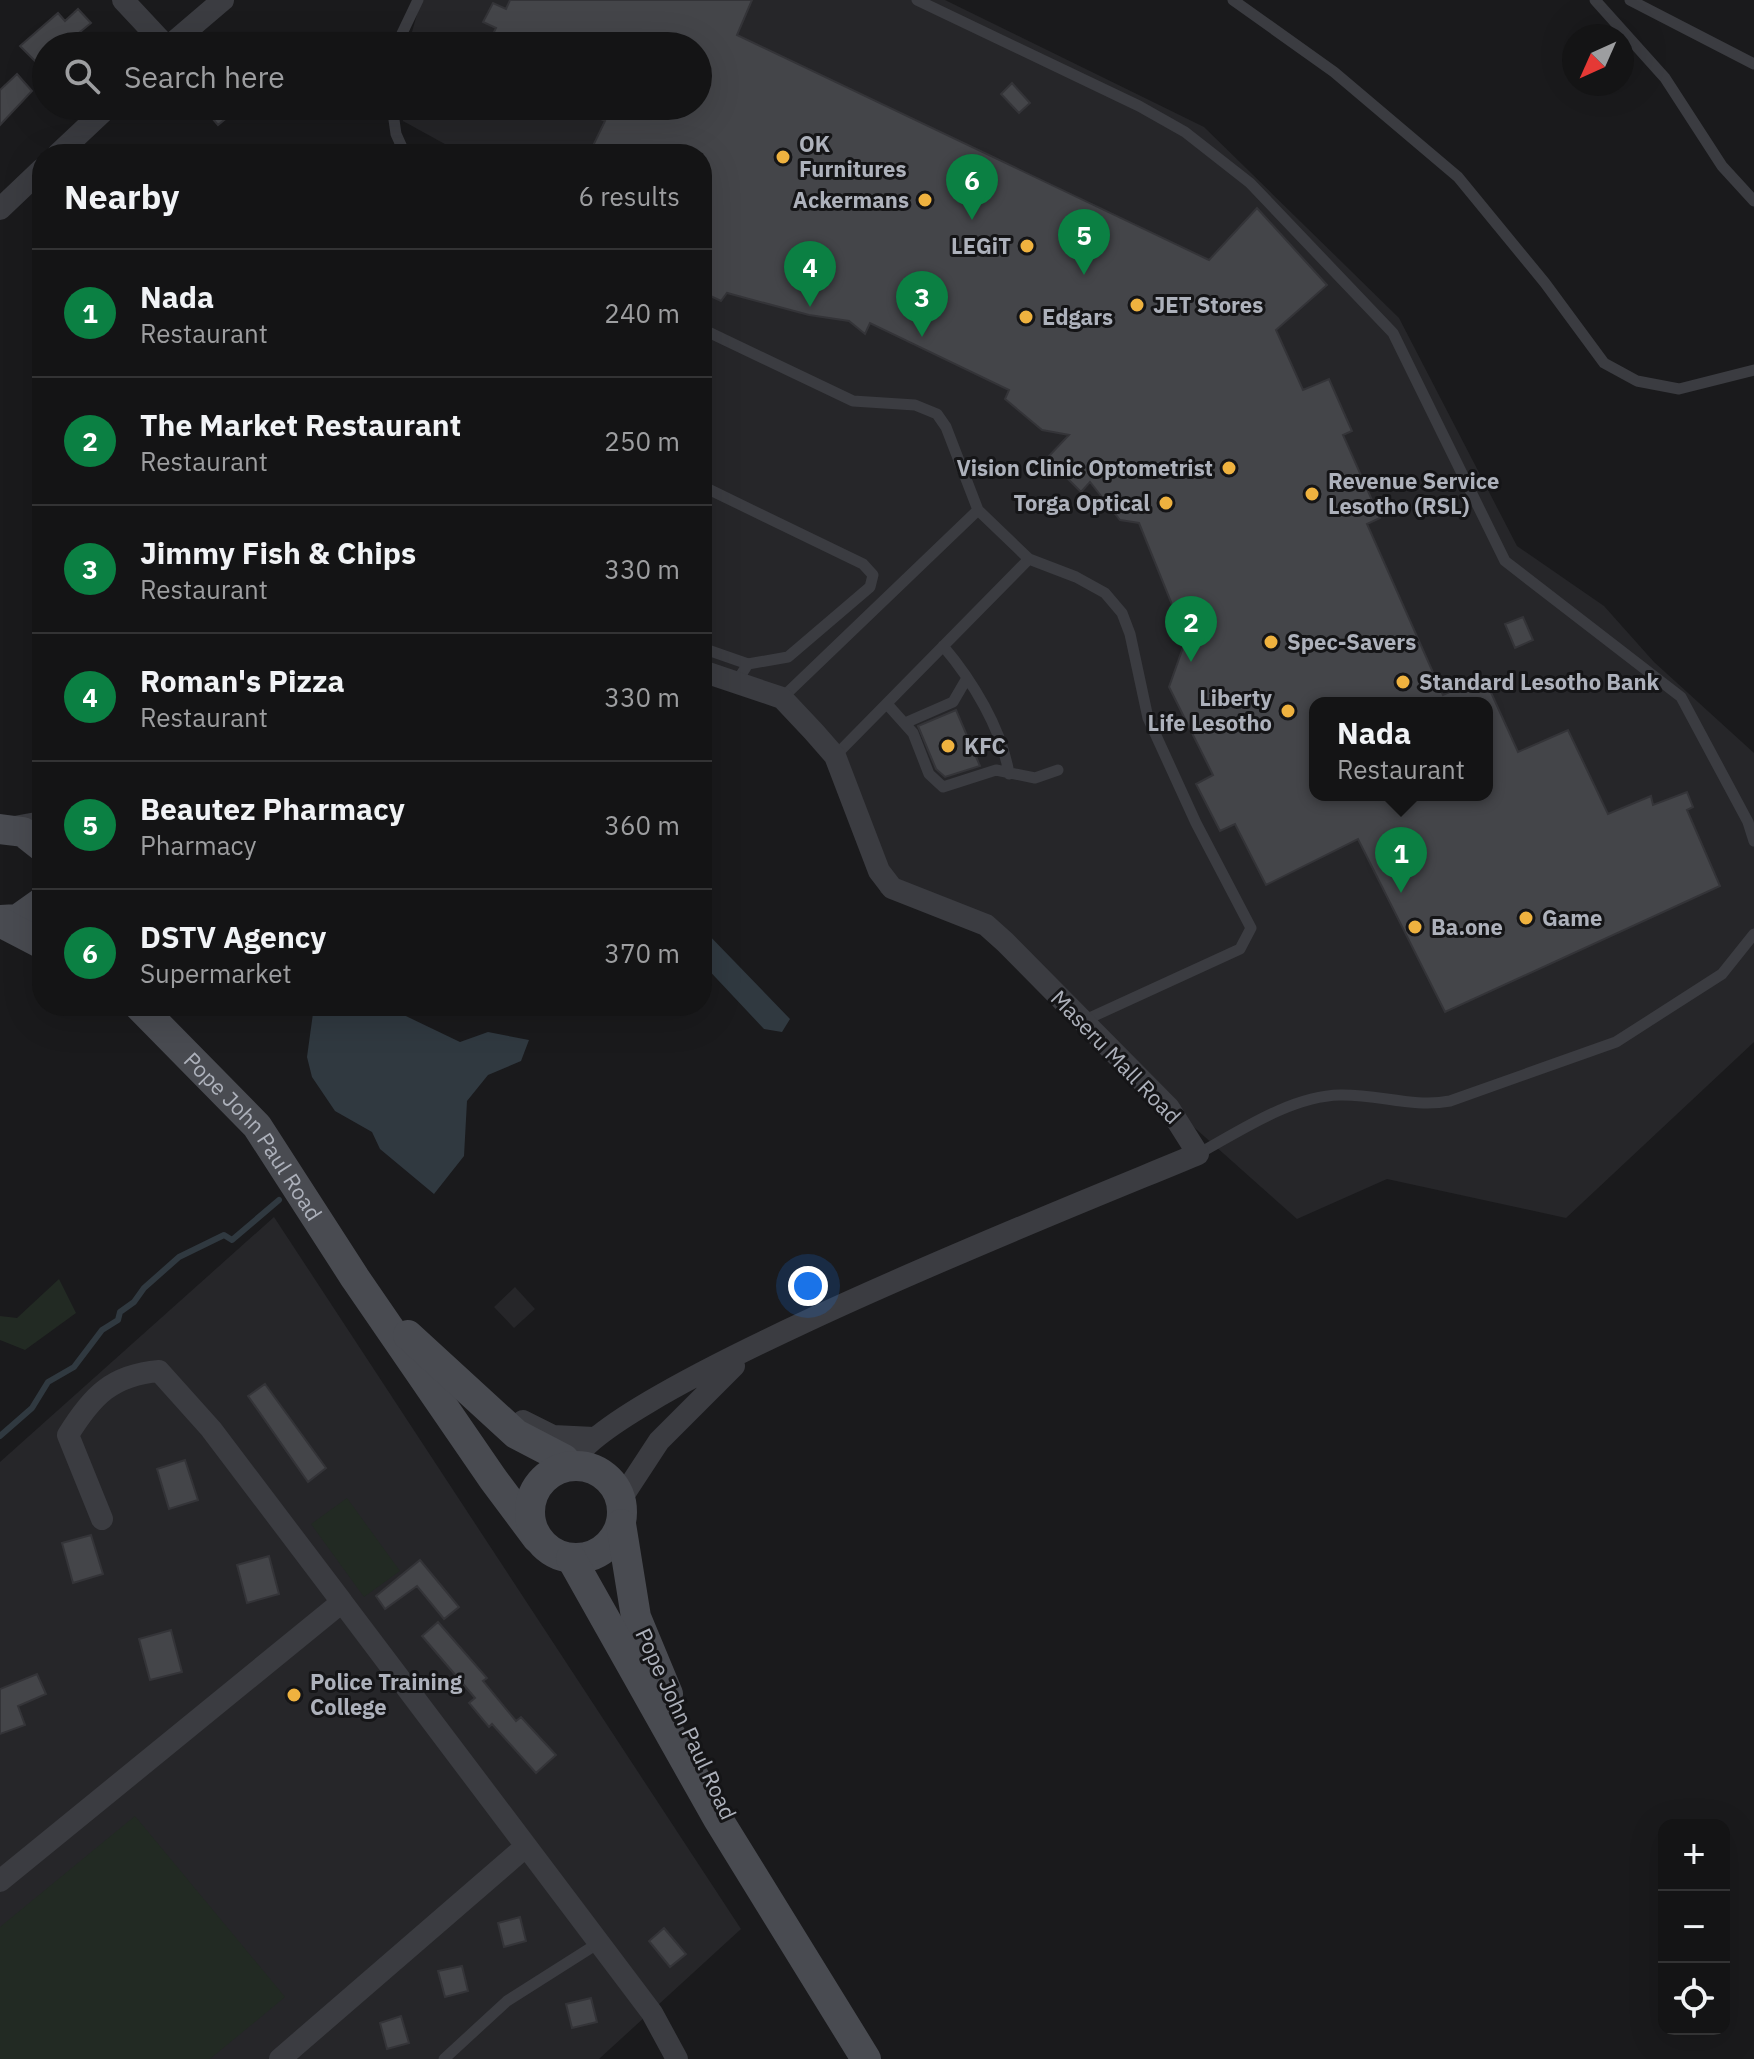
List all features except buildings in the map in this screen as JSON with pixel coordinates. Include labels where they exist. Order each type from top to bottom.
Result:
[{"type":"main road","points":[[5,828],[23,832],[32,839]]},
{"type":"main road","points":[[0,921],[18,919],[32,910]]},
{"type":"main road","points":[[0,921],[32,939]]},
{"type":"main road","name":"Pope John Paul Road","points":[[149,1016],[257,1126],[355,1278],[537,1538]]},
{"type":"main road","name":"Pope John Paul Road","points":[[355,1278],[470,1391],[528,1443],[564,1459],[570,1466]]},
{"type":"main road","points":[[570,1466],[602,1474],[621,1512],[612,1541],[598,1553],[571,1558],[548,1549],[537,1538],[529,1511],[533,1493],[544,1478],[570,1466]]},
{"type":"main road","name":"Pope John Paul Road","points":[[621,1512],[630,1591],[645,1642],[731,1820],[750,1874]]},
{"type":"main road","name":"Pope John Paul Road","points":[[571,1558],[750,1874],[866,2059]]},
{"type":"street","points":[[123,0],[154,32]]},
{"type":"street","points":[[184,32],[223,0]]},
{"type":"street","points":[[69,144],[94,120]]},
{"type":"street","points":[[0,208],[32,178]]},
{"type":"street","name":"Maseru Mall Road","points":[[712,671],[743,672],[782,698],[835,756],[879,871],[892,888],[986,925],[1169,1108],[1198,1154]]},
{"type":"street","points":[[5,828],[32,824]]},
{"type":"street","points":[[570,1466],[576,1454],[594,1438],[677,1387],[771,1339],[921,1270],[1198,1154]]},
{"type":"street","points":[[621,1512],[673,1425],[729,1370],[771,1339]]},
{"type":"street","points":[[102,1519],[68,1435],[105,1387],[141,1373],[159,1371],[211,1429],[524,1848],[600,1942],[652,2013],[677,2059]]},
{"type":"street","points":[[470,1391],[483,1393],[531,1426],[553,1436],[594,1438]]},
{"type":"street","points":[[0,1881],[342,1602]]},
{"type":"street","points":[[280,2059],[524,1848]]},
{"type":"lane","points":[[403,32],[418,0]]},
{"type":"lane","points":[[917,0],[1139,106],[1185,132],[1250,183],[1393,333],[1505,561],[1681,697],[1748,822],[1754,841]]},
{"type":"lane","points":[[1233,0],[1334,72],[1458,177],[1545,283],[1604,363],[1637,381],[1679,389],[1754,370]]},
{"type":"lane","points":[[1595,0],[1665,78],[1722,166],[1754,201]]},
{"type":"lane","points":[[1630,0],[1754,64]]},
{"type":"lane","points":[[394,120],[400,144]]},
{"type":"lane","points":[[712,334],[853,401],[926,407],[946,427],[978,510],[1029,559],[1105,593],[1122,613],[1148,718],[1196,823],[1251,928],[1240,949],[1082,1021]]},
{"type":"lane","points":[[712,491],[863,564],[873,575],[870,587],[788,657],[743,672],[712,654]]},
{"type":"lane","points":[[782,698],[978,510]]},
{"type":"lane","points":[[835,756],[1029,559]]},
{"type":"lane","points":[[943,646],[967,678],[1007,761],[1009,774]]},
{"type":"lane","points":[[905,723],[953,702],[967,678]]},
{"type":"lane","points":[[887,704],[913,733],[929,774],[943,787],[996,770],[1035,778],[1058,770]]},
{"type":"lane","points":[[1198,1154],[1253,1124],[1306,1102],[1347,1095],[1426,1106],[1450,1101],[1616,1042],[1722,974],[1754,934]]},
{"type":"lane","points":[[444,2059],[507,2001],[600,1942]]},
{"type":"shaded area","points":[[421,0],[945,0],[1204,127],[1399,318],[1517,546],[1604,606],[1654,662],[1754,753],[1754,1042],[1566,1218],[1387,1179],[1297,1219],[1058,1006],[983,926],[881,893],[830,757],[779,702],[712,685],[712,144],[445,144],[403,121],[712,120],[712,32],[412,32]]},
{"type":"shaded area","points":[[712,938],[790,1019],[782,1032],[764,1029],[712,974]]},
{"type":"shaded area","points":[[313,1016],[406,1016],[460,1042],[488,1032],[529,1040],[521,1061],[488,1075],[467,1101],[464,1156],[434,1194],[380,1149],[372,1132],[335,1111],[312,1077],[307,1057]]},
{"type":"shaded area","name":"Police Training College","points":[[274,1217],[741,1929],[599,2059],[0,2059],[0,1462]]},
{"type":"shaded area","points":[[59,1279],[76,1313],[25,1350],[0,1340],[0,1316],[17,1318]]},
{"type":"shaded area","points":[[515,1287],[535,1309],[514,1328],[494,1307]]},
{"type":"shaded area","points":[[347,1498],[400,1571],[364,1597],[311,1524]]},
{"type":"shaded area","points":[[135,1816],[285,1997],[210,2059],[0,2059],[0,1927]]},
{"type":"waterway","points":[[0,1436],[32,1408],[48,1382],[74,1367],[102,1330],[118,1320],[120,1312],[179,1257],[224,1235],[232,1240],[279,1200]]},
{"type":"place","name":"OK Furnitures","points":[[783,157]]},
{"type":"place","name":"Ackermans","points":[[925,200]]},
{"type":"place","name":"DSTV Agency","points":[[972,220]]},
{"type":"place","name":"LEGiT","points":[[1027,246]]},
{"type":"place","name":"Beautez Pharmacy","points":[[1084,275]]},
{"type":"place","name":"JET Stores","points":[[1137,305]]},
{"type":"place","name":"Roman's Pizza","points":[[810,307]]},
{"type":"place","name":"Edgars","points":[[1026,317]]},
{"type":"place","name":"Jimmy Fish & Chips","points":[[922,337]]},
{"type":"place","name":"Vision Clinic Optometrist","points":[[1229,468]]},
{"type":"place","name":"Revenue Service Lesotho (RSL)","points":[[1312,494]]},
{"type":"place","name":"Torga Optical","points":[[1166,503]]},
{"type":"place","name":"Spec-Savers","points":[[1271,642]]},
{"type":"place","name":"The Market Restaurant","points":[[1191,662]]},
{"type":"place","name":"Standard Lesotho Bank","points":[[1403,682]]},
{"type":"place","name":"Liberty Life Lesotho","points":[[1288,711]]},
{"type":"place","name":"KFC","points":[[948,746]]},
{"type":"place","name":"Nada","points":[[1401,893]]},
{"type":"place","name":"Game","points":[[1526,918]]},
{"type":"place","name":"Ba.one","points":[[1415,927]]},
{"type":"place","name":"Police Training College","points":[[294,1695]]}]
